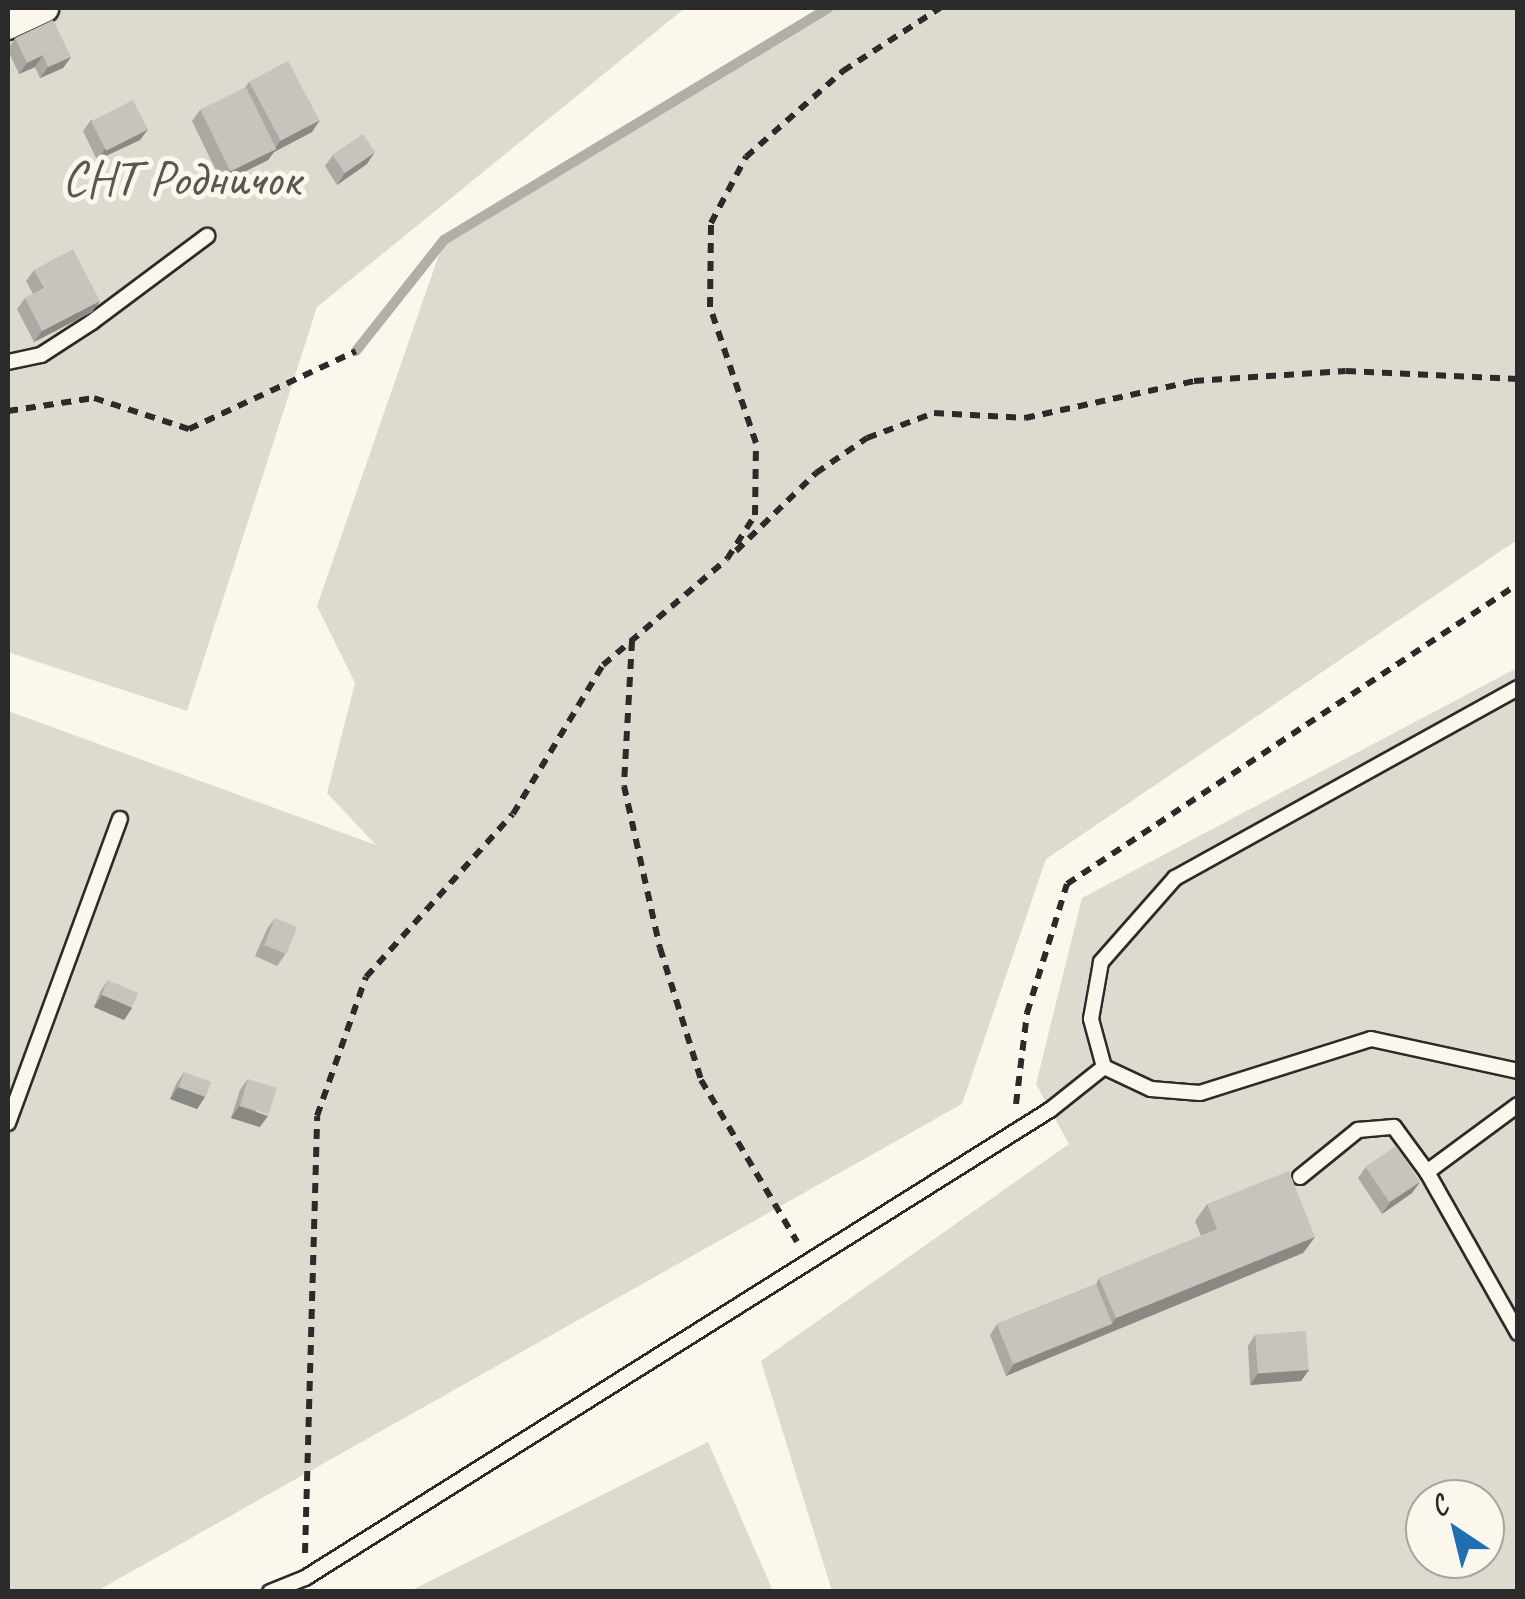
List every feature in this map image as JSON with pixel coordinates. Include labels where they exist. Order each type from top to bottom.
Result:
[{"type":"street","points":[[8,26],[44,8]]},
{"type":"lane","points":[[8,362],[79,330],[206,236]]},
{"type":"lane","points":[[1518,688],[1175,878],[1101,962],[1090,1018],[1104,1067],[1151,1089],[1200,1093],[1370,1039],[1518,1071]]},
{"type":"lane","points":[[8,1123],[120,819]]},
{"type":"lane","points":[[270,1592],[305,1578],[809,1261],[1012,1132],[1104,1067]]},
{"type":"lane","points":[[1427,1172],[1518,1106]]},
{"type":"lane","points":[[1300,1177],[1358,1130],[1394,1127],[1427,1172],[1518,1333]]},
{"type":"path","points":[[727,559],[755,514],[756,443],[710,307],[712,223],[746,156],[843,71],[940,8]]},
{"type":"path","points":[[8,411],[94,398],[189,429],[356,350]]},
{"type":"path","points":[[305,1578],[317,1116],[366,977],[513,814],[603,664],[727,559],[816,473],[867,438],[934,414],[1025,418],[1194,381],[1346,371],[1518,379]]},
{"type":"path","points":[[1012,1132],[1027,1013],[1067,884],[1518,584]]},
{"type":"path","points":[[632,640],[624,786],[660,948],[701,1080],[809,1261]]},
{"type":"green space","name":"СНТ Родничок","points":[[8,8],[685,8],[317,307],[187,711],[8,652]]},
{"type":"green space","points":[[829,8],[1517,8],[1517,540],[1046,859],[962,1104],[97,1591],[8,1591],[8,711],[376,845],[327,793],[355,683],[317,606],[444,240]]},
{"type":"green space","points":[[1517,668],[1517,1591],[832,1591],[761,1361],[1069,1144],[1036,1084],[1082,898]]},
{"type":"green space","points":[[708,1442],[773,1591],[410,1591]]},
{"type":"building","points":[[53,20],[71,57],[48,67],[43,55],[27,63],[15,38]]},
{"type":"building","points":[[288,61],[319,120],[281,141],[249,82]]},
{"type":"building","points":[[246,87],[276,149],[230,171],[200,109]]},
{"type":"building","points":[[133,100],[148,129],[106,151],[91,121]]},
{"type":"building","points":[[363,134],[375,152],[345,173],[332,155]]},
{"type":"building","points":[[73,249],[100,301],[42,331],[25,298],[44,288],[34,270]]},
{"type":"building","points":[[275,918],[297,927],[286,954],[264,945]]},
{"type":"building","points":[[108,980],[138,993],[132,1008],[102,995]]},
{"type":"building","points":[[184,1072],[211,1082],[206,1097],[179,1087]]},
{"type":"building","points":[[248,1079],[277,1088],[269,1115],[240,1106]]},
{"type":"building","points":[[1396,1146],[1420,1182],[1389,1202],[1365,1167]]},
{"type":"building","points":[[1289,1171],[1315,1237],[1116,1318],[1099,1278],[1217,1229],[1207,1204]]},
{"type":"building","points":[[1096,1284],[1112,1324],[1013,1364],[997,1324]]},
{"type":"building","points":[[1306,1331],[1309,1370],[1258,1373],[1255,1335]]},
{"type":"waterway","points":[[356,351],[444,240],[829,8]]}]
